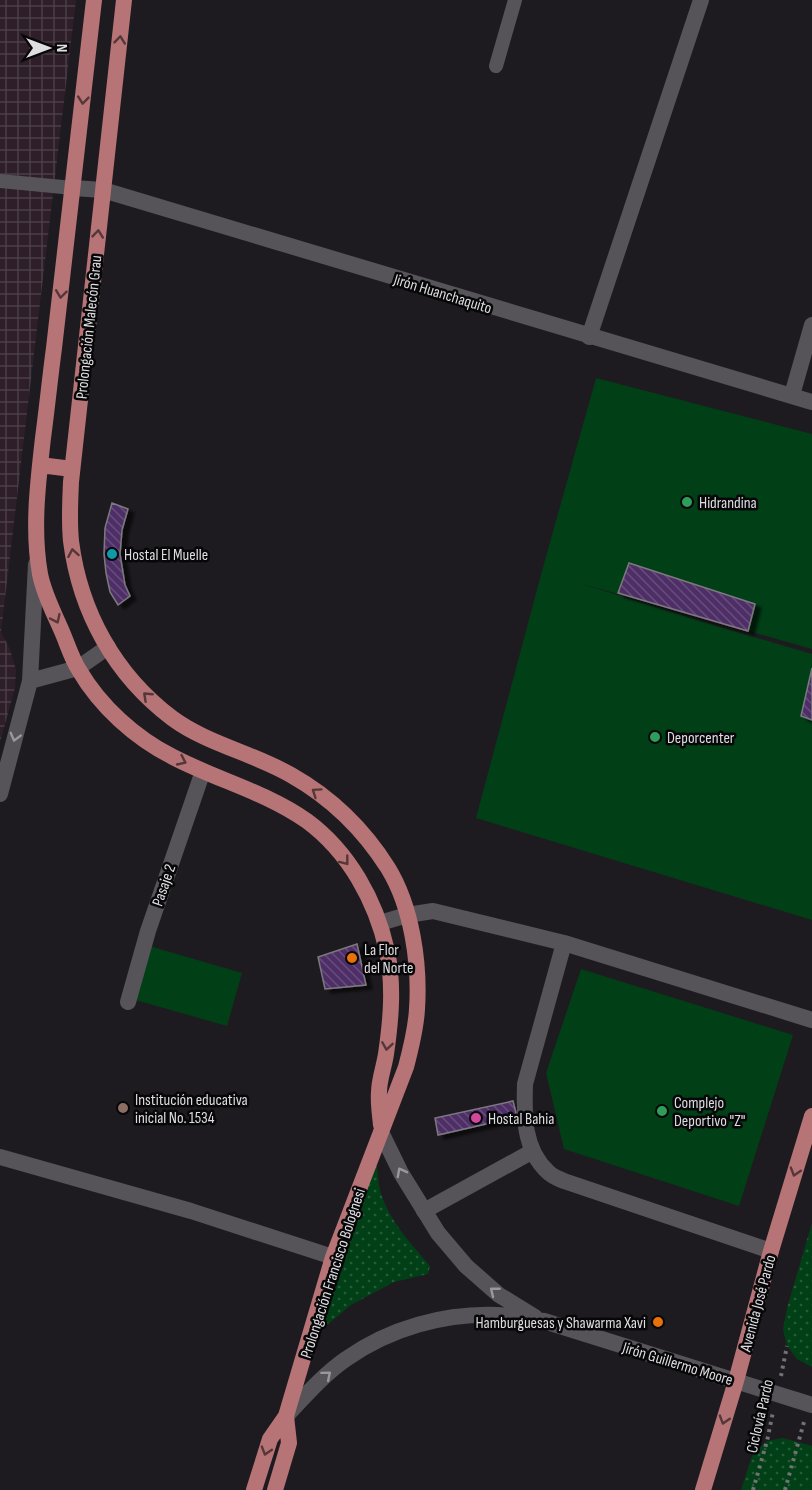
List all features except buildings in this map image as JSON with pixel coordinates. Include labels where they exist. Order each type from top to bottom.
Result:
[{"type":"main road","name":"Prolongación Malecón Grau","points":[[37,543],[38,482],[94,0]]},
{"type":"main road","name":"Prolongación Malecón Grau","points":[[108,647],[82,595],[71,540],[69,509],[124,0]]},
{"type":"main road","points":[[40,465],[72,469]]},
{"type":"main road","name":"Prolongación Francisco Bolognesi","points":[[37,543],[41,576],[51,609],[78,668],[93,690],[118,718],[147,742],[173,757],[276,803],[307,822],[330,842],[351,867],[368,895],[380,923],[388,955],[391,993],[390,1025],[378,1090],[381,1131]]},
{"type":"main road","name":"Prolongación Francisco Bolognesi","points":[[108,647],[124,671],[145,695],[173,719],[206,738],[290,774],[322,795],[349,819],[372,845],[389,870],[401,894],[414,945],[417,1010],[412,1047],[333,1257],[286,1416]]},
{"type":"main road","name":"Avenida José Pardo","points":[[703,1490],[812,1116]]},
{"type":"main road","points":[[254,1490],[270,1439],[286,1416]]},
{"type":"main road","points":[[275,1490],[289,1443],[286,1416]]},
{"type":"street","points":[[590,337],[701,0]]},
{"type":"street","name":"Jirón Huanchaquito","points":[[73,188],[103,190],[812,402]]},
{"type":"street","points":[[792,395],[812,326]]},
{"type":"street","points":[[0,795],[30,681],[37,543]]},
{"type":"street","points":[[30,681],[78,668],[108,647]]},
{"type":"street","name":"Pasaje 2","points":[[128,1002],[148,931],[203,771]]},
{"type":"street","points":[[380,923],[407,915],[433,911],[564,943],[812,1020]]},
{"type":"street","points":[[564,943],[525,1084],[526,1131],[535,1156],[549,1173],[564,1181],[771,1251]]},
{"type":"street","name":"Jirón Guillermo Moore","points":[[381,1131],[424,1211],[438,1233],[466,1266],[499,1295],[544,1322]]},
{"type":"street","points":[[424,1211],[533,1151]]},
{"type":"street","points":[[0,1157],[191,1211],[333,1257]]},
{"type":"street","name":"Jirón Guillermo Moore","points":[[286,1416],[314,1386],[345,1359],[380,1338],[419,1324],[458,1316],[500,1315],[544,1322],[811,1405]]},
{"type":"lane","points":[[496,66],[515,0]]},
{"type":"lane","points":[[0,182],[73,188]]},
{"type":"path","name":"Ciclovía Pardo","points":[[753,1490],[767,1441],[787,1346]]},
{"type":"path","points":[[785,1490],[811,1405]]},
{"type":"shaded area","points":[[0,0],[76,0],[1,632],[10,649],[16,670],[15,688],[0,742]]},
{"type":"green space","name":"Deporcenter","points":[[596,378],[812,434],[812,649],[579,583],[812,654],[812,920],[476,818]]},
{"type":"green space","points":[[146,945],[242,973],[227,1026],[132,999]]},
{"type":"green space","name":"Complejo Deportivo \"Z\"","points":[[581,969],[793,1035],[739,1206],[564,1149],[546,1073]]},
{"type":"green space","points":[[372,1163],[377,1166],[382,1197],[392,1218],[430,1266],[428,1274],[394,1282],[351,1305],[327,1325],[321,1325]]},
{"type":"green space","points":[[812,1223],[812,1367],[797,1359],[787,1346],[783,1329]]},
{"type":"green space","points":[[783,1438],[812,1446],[812,1490],[741,1490],[753,1453],[767,1441]]},
{"type":"place","name":"Hidrandina","points":[[687,502]]},
{"type":"place","name":"Hostal El Muelle","points":[[112,554]]},
{"type":"place","name":"Deporcenter","points":[[655,737]]},
{"type":"place","name":"La Flor del Norte","points":[[352,958]]},
{"type":"place","name":"Institución educativa inicial No. 1534","points":[[123,1108]]},
{"type":"place","name":"Complejo Deportivo \"Z\"","points":[[662,1111]]},
{"type":"place","name":"Hostal Bahia","points":[[476,1118]]},
{"type":"place","name":"Hamburguesas y Shawarma Xavi","points":[[658,1322]]}]
